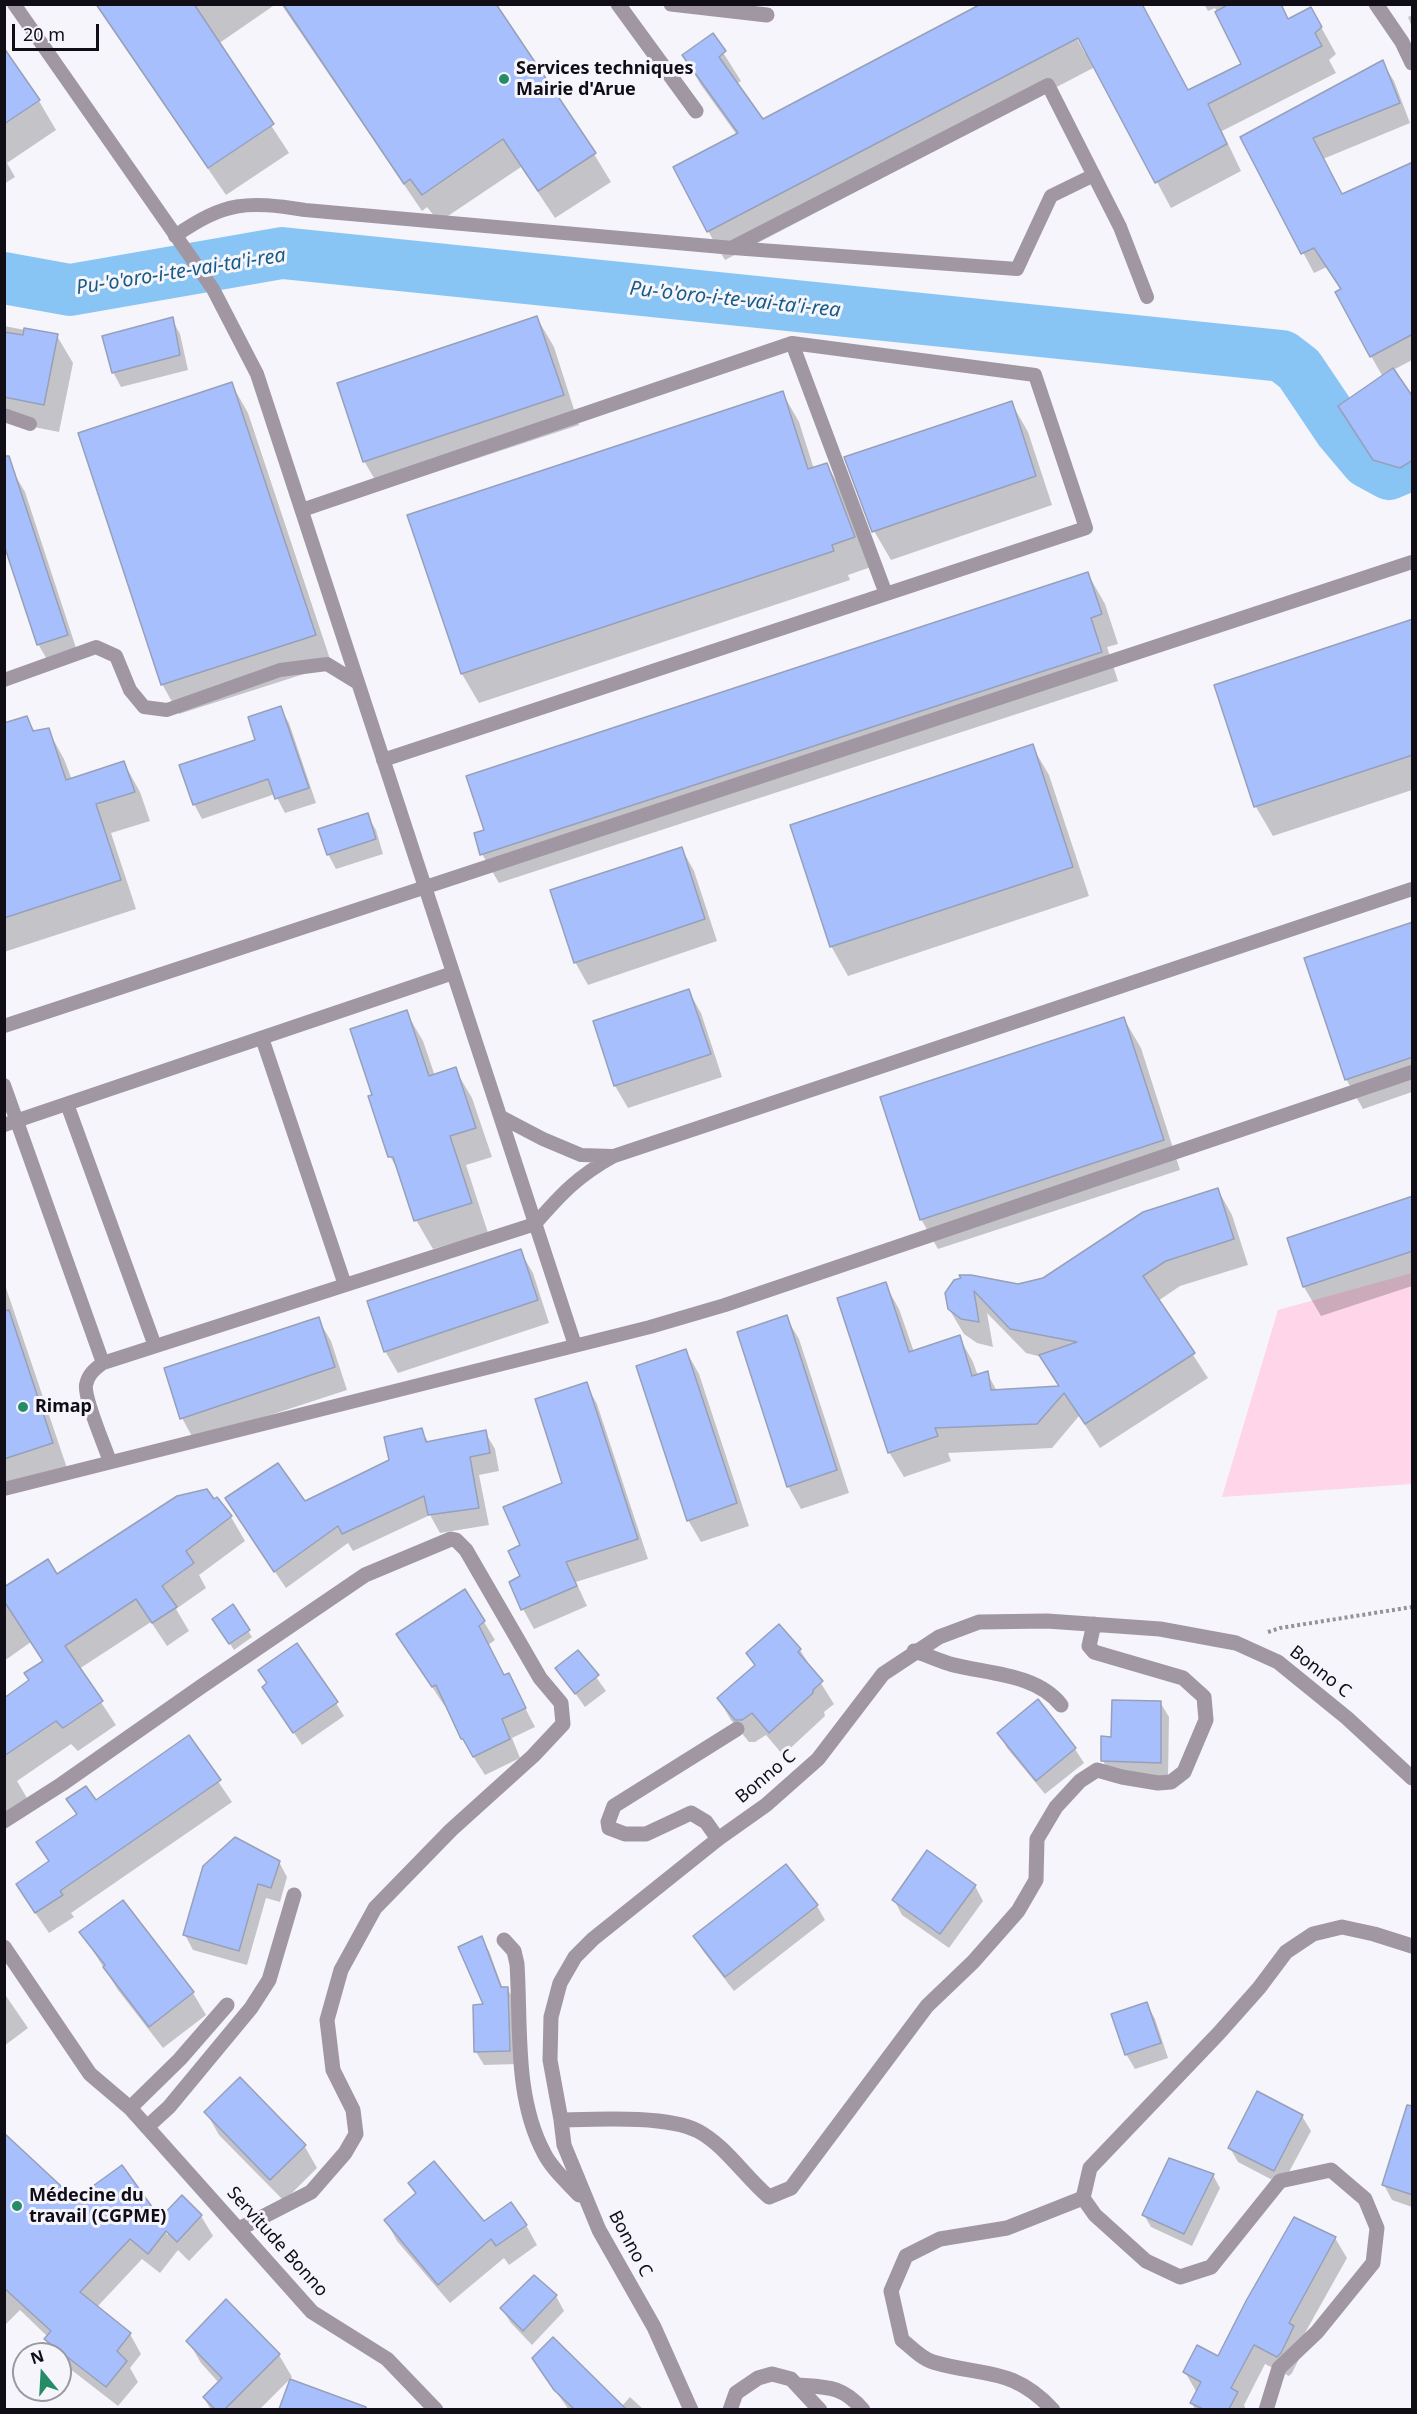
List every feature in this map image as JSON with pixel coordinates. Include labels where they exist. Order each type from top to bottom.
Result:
[{"type":"street","points":[[618,4],[696,111]]},
{"type":"street","points":[[671,4],[767,15]]},
{"type":"street","points":[[1382,7],[1413,63]]},
{"type":"street","points":[[4,1821],[62,1784],[365,1575],[451,1539],[456,1539],[466,1550],[540,1678],[561,1703],[563,1724],[533,1756],[451,1830],[375,1908],[341,1970],[327,2020],[333,2070],[353,2110],[356,2134],[345,2153],[311,2192],[239,2229]]},
{"type":"street","name":"Bonno C","points":[[691,2409],[654,2327],[607,2247],[586,2203],[564,2145],[550,2060],[551,2017],[560,1983],[575,1957],[593,1939],[718,1839],[766,1805],[818,1759],[883,1674],[914,1651],[939,1637],[979,1622],[1047,1621],[1160,1629],[1236,1643],[1278,1662],[1347,1718],[1413,1778]]},
{"type":"street","points":[[561,2120],[672,2121],[699,2131],[715,2143],[750,2181],[769,2197],[791,2188],[927,2006],[973,1962],[1018,1911],[1036,1880],[1037,1839],[1056,1807],[1080,1781],[1097,1770],[1158,1783],[1171,1782],[1184,1772],[1206,1720],[1204,1697],[1183,1678],[1094,1652],[1089,1646],[1094,1624]]},
{"type":"street","points":[[914,1651],[951,1664],[1004,1675],[1040,1688],[1053,1694],[1061,1705]]},
{"type":"street","points":[[718,1839],[706,1822],[691,1813],[646,1834],[625,1834],[609,1828],[608,1822],[614,1806],[737,1729]]},
{"type":"street","points":[[147,2127],[169,2107],[251,2008],[269,1980],[294,1894]]},
{"type":"street","points":[[1266,2409],[1279,2368],[1317,2332],[1373,2263],[1377,2228],[1365,2199],[1331,2170],[1280,2181],[1211,2267],[1180,2277],[1146,2261],[1095,2215],[1083,2198],[1090,2168],[1219,2033],[1259,1988],[1286,1952],[1313,1934],[1342,1927],[1413,1946]]},
{"type":"street","points":[[504,1940],[514,1951],[517,1964],[524,2096],[534,2129],[549,2163],[586,2203]]},
{"type":"street","name":"Servitude Bonno","points":[[4,1947],[90,2074],[130,2108],[312,2312],[387,2359],[436,2409]]},
{"type":"street","points":[[130,2108],[180,2059],[227,2005]]},
{"type":"street","points":[[1053,2409],[1037,2393],[1000,2374],[931,2361],[902,2340],[891,2291],[906,2256],[940,2239],[1006,2228],[1083,2198]]},
{"type":"street","points":[[730,2409],[735,2394],[758,2378],[772,2374],[791,2379],[820,2409]]},
{"type":"street","points":[[798,2385],[827,2387],[843,2392],[851,2396],[863,2409]]},
{"type":"lane","points":[[14,4],[213,289],[257,374],[575,1345]]},
{"type":"lane","points":[[733,248],[1048,84],[1120,227],[1147,297]]},
{"type":"lane","points":[[175,236],[225,208],[248,205],[733,248],[1017,269],[1051,196],[1094,175]]},
{"type":"lane","points":[[302,510],[792,343],[1035,375],[1086,528],[383,760]]},
{"type":"lane","points":[[792,343],[886,594]]},
{"type":"lane","points":[[4,415],[30,424]]},
{"type":"lane","points":[[4,1026],[1413,562]]},
{"type":"lane","points":[[4,681],[96,647],[116,656],[130,690],[144,707],[167,710],[280,670],[327,664],[358,683]]},
{"type":"lane","points":[[110,1462],[86,1386],[91,1372],[103,1363],[536,1224],[563,1192],[587,1171],[614,1156],[1413,889]]},
{"type":"lane","points":[[11,1123],[453,973]]},
{"type":"lane","points":[[262,1038],[345,1285]]},
{"type":"lane","points":[[4,1489],[650,1327],[725,1305],[1413,1072]]},
{"type":"lane","points":[[4,1085],[11,1123],[103,1363]]},
{"type":"lane","points":[[67,1104],[155,1347]]},
{"type":"lane","points":[[501,1117],[543,1139],[581,1155],[614,1156]]},
{"type":"path","points":[[1236,1643],[1280,1628],[1413,1607]]},
{"type":"shaded area","points":[[1412,1273],[1412,1484],[1222,1497],[1278,1310]]},
{"type":"building","points":[[96,4],[194,4],[274,124],[208,168]]},
{"type":"building","points":[[283,4],[496,4],[596,153],[538,191],[503,139],[422,195],[410,179],[404,184]]},
{"type":"building","points":[[981,4],[1142,4],[1188,90],[1241,64],[1215,12],[1229,4],[1281,4],[1288,19],[1311,7],[1322,27],[1315,33],[1322,46],[1208,104],[1227,144],[1155,183],[1078,38],[707,232],[673,167],[738,133],[682,55],[713,33],[726,51],[719,57],[763,119]]},
{"type":"building","points":[[4,48],[40,100],[4,124]]},
{"type":"building","points":[[1383,60],[1400,103],[1313,138],[1342,194],[1413,162],[1413,334],[1370,357],[1335,292],[1341,289],[1314,248],[1301,254],[1240,137]]},
{"type":"building","points":[[537,316],[564,395],[363,462],[337,383]]},
{"type":"building","points":[[173,317],[180,355],[112,373],[102,336]]},
{"type":"building","points":[[24,328],[58,334],[44,405],[4,397],[4,332],[23,335]]},
{"type":"building","points":[[1393,368],[1413,397],[1413,460],[1400,468],[1373,460],[1338,406]]},
{"type":"building","points":[[232,382],[316,635],[161,685],[78,433]]},
{"type":"building","points":[[783,391],[808,469],[827,463],[855,537],[832,545],[834,551],[461,674],[407,515]]},
{"type":"building","points":[[1012,401],[1036,476],[872,532],[844,457]]},
{"type":"building","points":[[4,456],[9,456],[68,635],[37,645],[4,545]]},
{"type":"building","points":[[1088,572],[1102,614],[1091,618],[1102,652],[480,855],[474,833],[484,830],[466,776]]},
{"type":"building","points":[[1413,619],[1413,755],[1254,807],[1214,685]]},
{"type":"building","points":[[281,706],[309,788],[275,799],[268,779],[193,805],[179,765],[255,740],[248,717]]},
{"type":"building","points":[[27,716],[33,731],[49,728],[66,780],[124,761],[135,792],[96,804],[121,880],[4,918],[4,723]]},
{"type":"building","points":[[1033,744],[1073,867],[830,947],[790,825]]},
{"type":"building","points":[[368,813],[376,839],[327,855],[318,829]]},
{"type":"building","points":[[682,847],[705,919],[574,963],[550,890]]},
{"type":"building","points":[[1413,922],[1413,1057],[1345,1080],[1304,958]]},
{"type":"building","points":[[689,989],[711,1054],[614,1086],[593,1021]]},
{"type":"building","points":[[407,1010],[429,1076],[456,1067],[476,1128],[450,1136],[472,1203],[414,1221],[393,1157],[388,1157],[368,1096],[372,1095],[350,1029]]},
{"type":"building","points":[[1124,1017],[1164,1140],[920,1220],[880,1097]]},
{"type":"building","points":[[1218,1188],[1234,1239],[1166,1261],[1143,1276],[1195,1353],[1085,1424],[1064,1393],[1037,1424],[935,1428],[938,1436],[888,1453],[837,1298],[886,1282],[909,1352],[960,1335],[972,1376],[988,1371],[991,1390],[1059,1386],[1039,1355],[1077,1342],[1010,1329],[974,1291],[979,1322],[961,1319],[948,1309],[945,1293],[954,1280],[961,1278],[959,1275],[971,1275],[1018,1284],[1043,1278],[1143,1212]]},
{"type":"building","points":[[1413,1196],[1413,1251],[1303,1287],[1287,1238]]},
{"type":"building","points":[[521,1249],[538,1300],[384,1352],[367,1301]]},
{"type":"building","name":"Rimap","points":[[9,1310],[53,1443],[4,1459],[4,1311]]},
{"type":"building","points":[[787,1315],[837,1470],[787,1487],[737,1332]]},
{"type":"building","points":[[319,1317],[335,1367],[180,1419],[164,1368]]},
{"type":"building","points":[[686,1349],[737,1503],[687,1521],[636,1366]]},
{"type":"building","points":[[587,1382],[638,1539],[566,1562],[577,1586],[521,1610],[509,1582],[520,1576],[508,1551],[520,1545],[503,1507],[562,1483],[535,1399]]},
{"type":"building","points":[[422,1428],[426,1442],[486,1430],[490,1453],[470,1457],[479,1508],[428,1515],[424,1496],[342,1534],[338,1526],[274,1572],[225,1498],[278,1463],[305,1501],[389,1460],[384,1437]]},
{"type":"building","points":[[207,1489],[214,1499],[217,1497],[232,1516],[186,1551],[194,1563],[162,1586],[177,1607],[152,1623],[136,1599],[65,1646],[103,1701],[63,1728],[56,1721],[4,1756],[4,1698],[29,1680],[24,1673],[43,1661],[4,1601],[4,1587],[48,1559],[57,1574],[177,1496]]},
{"type":"building","points":[[465,1589],[485,1621],[479,1626],[504,1675],[509,1673],[526,1708],[502,1719],[510,1739],[473,1757],[461,1739],[436,1685],[432,1687],[396,1634]]},
{"type":"building","points":[[233,1604],[250,1630],[229,1644],[212,1619]]},
{"type":"building","points":[[779,1624],[801,1649],[798,1652],[823,1681],[769,1733],[752,1713],[742,1720],[735,1720],[717,1698],[755,1665],[746,1653]]},
{"type":"building","points":[[297,1643],[338,1702],[293,1733],[262,1687],[267,1683],[258,1670]]},
{"type":"building","points":[[578,1650],[599,1675],[575,1694],[555,1668]]},
{"type":"building","points":[[1038,1699],[1076,1748],[1036,1781],[997,1733]]},
{"type":"building","points":[[1112,1700],[1161,1701],[1161,1763],[1101,1761],[1101,1736],[1111,1737]]},
{"type":"building","points":[[189,1735],[221,1780],[60,1891],[63,1895],[35,1913],[16,1884],[49,1861],[36,1842],[77,1814],[66,1799],[86,1786],[96,1800]]},
{"type":"building","points":[[235,1837],[280,1861],[271,1888],[258,1884],[239,1951],[183,1935],[203,1866]]},
{"type":"building","points":[[927,1850],[976,1885],[940,1934],[892,1900]]},
{"type":"building","points":[[786,1864],[818,1905],[725,1977],[693,1936]]},
{"type":"building","points":[[123,1900],[194,1992],[149,2027],[79,1932]]},
{"type":"building","points":[[482,1936],[501,1987],[508,1987],[510,2051],[474,2052],[473,2005],[483,2004],[458,1947]]},
{"type":"building","points":[[1147,2002],[1161,2043],[1125,2055],[1111,2014]]},
{"type":"building","points":[[240,2077],[306,2145],[270,2180],[204,2112]]},
{"type":"building","points":[[1257,2091],[1303,2115],[1274,2171],[1228,2148]]},
{"type":"building","points":[[1407,2105],[1413,2106],[1413,2195],[1382,2185]]},
{"type":"building","points":[[4,2133],[75,2199],[122,2165],[160,2218],[182,2195],[202,2215],[177,2242],[166,2231],[148,2254],[130,2239],[80,2292],[131,2333],[117,2351],[127,2361],[106,2387],[72,2361],[72,2342],[48,2342],[44,2339],[51,2331],[4,2288]]},
{"type":"building","points":[[1169,2158],[1214,2174],[1184,2234],[1142,2215]]},
{"type":"building","points":[[434,2161],[484,2221],[511,2202],[527,2225],[496,2246],[491,2239],[438,2285],[384,2220],[416,2193],[408,2183]]},
{"type":"building","points":[[1294,2217],[1336,2237],[1289,2323],[1294,2326],[1281,2353],[1277,2357],[1254,2345],[1231,2388],[1238,2392],[1229,2409],[1203,2409],[1190,2403],[1201,2382],[1183,2372],[1197,2345],[1218,2356],[1246,2301]]},
{"type":"building","points":[[534,2275],[557,2295],[523,2331],[500,2308]]},
{"type":"building","points":[[226,2299],[280,2354],[225,2409],[215,2409],[203,2397],[222,2378],[186,2341]]},
{"type":"building","points":[[553,2337],[626,2409],[574,2409],[554,2390],[532,2358]]},
{"type":"building","points":[[290,2379],[366,2407],[366,2409],[279,2409]]},
{"type":"waterway","name":"Pu-'o'oro-i-te-vai-ta'i-rea","points":[[4,278],[70,290],[282,253],[1282,356],[1299,369],[1340,430],[1367,462],[1389,474],[1412,464]]},
{"type":"place","name":"Services techniques Mairie d'Arue","points":[[504,79]]},
{"type":"place","name":"Rimap","points":[[23,1407]]},
{"type":"place","name":"Médecine du travail (CGPME)","points":[[17,2206]]}]
